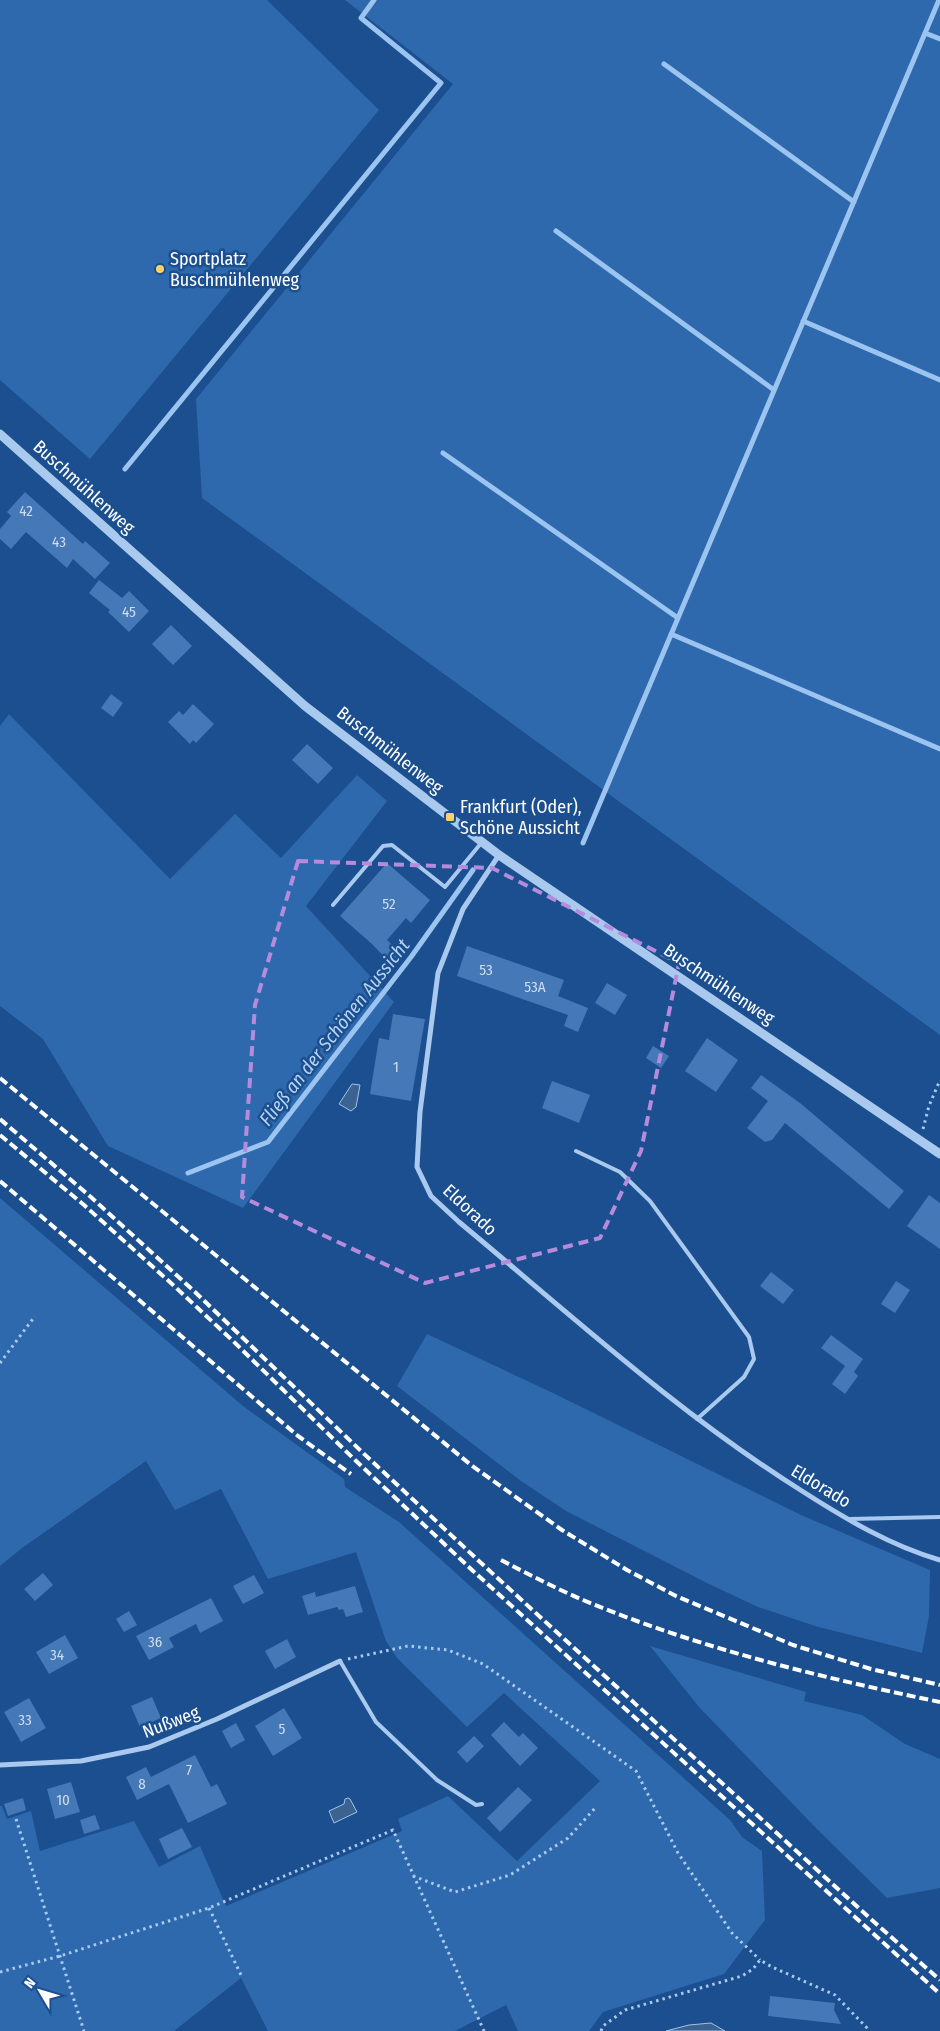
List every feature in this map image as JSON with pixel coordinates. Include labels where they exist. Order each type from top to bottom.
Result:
[{"type":"street","name":"Buschmühlenweg","points":[[0,434],[305,706],[482,842],[940,1154]]},
{"type":"street","name":"Eldorado","points":[[499,855],[463,909],[438,973],[420,1112],[417,1167],[432,1196],[459,1222],[697,1419],[762,1466],[849,1519],[918,1554],[940,1560]]},
{"type":"street","name":"Nußweg","points":[[0,1765],[81,1761],[149,1748],[217,1719],[340,1661]]},
{"type":"lane","points":[[333,904],[383,846],[392,845],[445,887],[482,842]]},
{"type":"lane","points":[[576,1151],[620,1172],[650,1201],[749,1338],[754,1359],[744,1377],[697,1419]]},
{"type":"lane","points":[[849,1519],[940,1518]]},
{"type":"lane","points":[[340,1661],[376,1722],[437,1780],[476,1805],[482,1804]]},
{"type":"path","points":[[920,1140],[929,1106],[940,1080]]},
{"type":"path","points":[[0,1363],[35,1316]]},
{"type":"path","points":[[340,1661],[408,1646],[448,1650],[483,1664],[636,1771],[678,1853],[732,1933],[760,1960],[835,1995],[870,2031]]},
{"type":"path","points":[[413,1875],[455,1892],[510,1875],[568,1838],[596,1807]]},
{"type":"path","points":[[16,1819],[84,2031]]},
{"type":"path","points":[[0,1972],[60,1956],[209,1908],[393,1830],[484,2031]]},
{"type":"path","points":[[209,1908],[241,1975]]},
{"type":"path","points":[[601,2031],[603,2026],[624,2010],[742,1976],[753,1969],[760,1960]]},
{"type":"highlighted area","points":[[298,861],[492,868],[679,963],[641,1151],[600,1238],[425,1283],[242,1197],[255,1005]]},
{"type":"shaded area","points":[[0,0],[267,0],[379,110],[90,459],[0,380]]},
{"type":"shaded area","points":[[345,0],[940,0],[940,1035],[202,498],[196,399],[453,84]]},
{"type":"shaded area","points":[[9,714],[170,879],[235,814],[281,858],[357,775],[387,801],[306,906],[394,1002],[243,1208],[108,1146],[43,1039],[0,1006],[0,726]]},
{"type":"shaded area","points":[[352,1084],[360,1085],[356,1107],[351,1111],[339,1104]]},
{"type":"shaded area","points":[[0,1198],[243,1406],[344,1479],[345,1487],[399,1522],[730,1820],[742,1837],[762,1851],[765,1920],[724,1974],[603,2012],[589,2031],[518,2031],[506,2005],[455,2031],[268,2031],[241,1978],[174,2031],[0,2031],[0,1806],[2,1806],[7,1819],[31,1811],[40,1851],[134,1821],[159,1867],[200,1846],[226,1906],[402,1831],[398,1819],[448,1796],[517,1861],[600,1781],[504,1693],[467,1727],[397,1658],[386,1641],[356,1552],[268,1579],[221,1489],[175,1510],[146,1461],[22,1548],[0,1566]]},
{"type":"shaded area","points":[[427,1334],[551,1392],[801,1515],[930,1570],[929,1616],[922,1653],[815,1626],[758,1607],[566,1511],[521,1481],[397,1386]]},
{"type":"shaded area","points":[[650,1646],[806,1692],[804,1701],[862,1715],[905,1744],[940,1759],[940,1888],[887,1898],[699,1707]]},
{"type":"shaded area","points":[[348,1798],[357,1812],[334,1823],[329,1811],[344,1804],[345,1799]]},
{"type":"shaded area","points":[[711,2023],[725,2031],[666,2031],[689,2025]]},
{"type":"building","points":[[25,492],[83,544],[85,541],[110,563],[95,579],[73,559],[67,568],[26,532],[11,549],[0,539],[0,529],[11,516],[7,512]]},
{"type":"building","points":[[99,580],[122,598],[129,591],[149,611],[129,632],[108,612],[110,610],[89,593]]},
{"type":"building","points":[[171,625],[192,646],[173,665],[152,644]]},
{"type":"building","points":[[111,694],[123,703],[113,717],[101,708]]},
{"type":"building","points":[[193,704],[214,724],[196,743],[193,740],[190,744],[168,722],[179,711],[183,715]]},
{"type":"building","points":[[307,744],[333,768],[318,784],[292,760]]},
{"type":"building","points":[[387,863],[430,900],[411,923],[406,918],[387,940],[403,955],[393,966],[372,944],[340,916]]},
{"type":"building","points":[[467,946],[564,980],[558,996],[588,1008],[578,1032],[564,1026],[568,1015],[457,976]]},
{"type":"building","points":[[607,983],[627,995],[615,1015],[595,1003]]},
{"type":"building","points":[[393,1014],[425,1019],[411,1101],[370,1094],[379,1038],[389,1040]]},
{"type":"building","points":[[707,1038],[738,1060],[716,1092],[685,1071]]},
{"type":"building","points":[[653,1046],[669,1056],[661,1068],[646,1058]]},
{"type":"building","points":[[761,1075],[800,1103],[904,1191],[889,1209],[785,1123],[772,1140],[765,1142],[747,1128],[768,1101],[751,1088]]},
{"type":"building","points":[[552,1081],[590,1095],[579,1123],[542,1108]]},
{"type":"building","points":[[929,1195],[940,1203],[940,1249],[907,1226]]},
{"type":"building","points":[[771,1272],[794,1290],[783,1304],[760,1286]]},
{"type":"building","points":[[896,1281],[910,1290],[895,1313],[881,1304]]},
{"type":"building","points":[[831,1335],[863,1359],[854,1372],[858,1376],[845,1394],[832,1384],[845,1366],[821,1348]]},
{"type":"building","points":[[43,1573],[53,1585],[35,1601],[24,1589]]},
{"type":"building","points":[[254,1575],[264,1593],[243,1604],[233,1586]]},
{"type":"building","points":[[355,1586],[363,1612],[346,1617],[343,1609],[339,1610],[337,1607],[308,1615],[302,1596],[315,1592],[316,1597]]},
{"type":"building","points":[[211,1598],[223,1621],[200,1633],[196,1624],[169,1638],[174,1647],[149,1660],[136,1636]]},
{"type":"building","points":[[129,1611],[137,1625],[124,1632],[116,1619]]},
{"type":"building","points":[[65,1635],[78,1658],[49,1674],[36,1652]]},
{"type":"building","points":[[287,1639],[296,1657],[275,1669],[265,1651]]},
{"type":"building","points":[[152,1697],[161,1718],[140,1727],[131,1706]]},
{"type":"building","points":[[29,1698],[46,1728],[21,1742],[4,1712]]},
{"type":"building","points":[[284,1708],[302,1738],[273,1756],[255,1726]]},
{"type":"building","points":[[504,1722],[519,1737],[523,1733],[538,1748],[520,1766],[491,1735]]},
{"type":"building","points":[[236,1723],[245,1740],[231,1748],[222,1731]]},
{"type":"building","points":[[474,1736],[484,1746],[467,1763],[457,1752]]},
{"type":"building","points":[[195,1755],[211,1787],[217,1784],[227,1804],[188,1823],[169,1784],[137,1800],[126,1777],[146,1767],[151,1777]]},
{"type":"building","points":[[71,1782],[80,1812],[55,1819],[47,1789]]},
{"type":"building","points":[[518,1787],[532,1800],[500,1832],[487,1818]]},
{"type":"building","points":[[23,1798],[26,1810],[8,1816],[4,1804]]},
{"type":"building","points":[[95,1815],[100,1829],[84,1834],[80,1820]]},
{"type":"building","points":[[182,1828],[192,1847],[168,1859],[159,1839]]},
{"type":"building","points":[[770,1996],[835,2003],[834,2010],[841,2024],[768,2016]]},
{"type":"waterway","points":[[125,469],[441,83],[361,18],[374,0]]},
{"type":"waterway","points":[[583,843],[939,0]]},
{"type":"waterway","points":[[925,33],[940,39]]},
{"type":"waterway","points":[[664,64],[854,202]]},
{"type":"waterway","points":[[556,231],[774,390]]},
{"type":"waterway","points":[[803,321],[940,380]]},
{"type":"waterway","points":[[443,453],[678,618]]},
{"type":"waterway","points":[[671,634],[940,749]]},
{"type":"waterway","name":"Fließ an der Schönen Aussicht","points":[[188,1173],[268,1142],[411,957],[473,870]]},
{"type":"railway","points":[[0,1078],[471,1465],[562,1530],[627,1570],[676,1596],[793,1645],[871,1669],[940,1685]]},
{"type":"railway","points":[[0,1119],[92,1198],[195,1292],[480,1562],[940,1980]]},
{"type":"railway","points":[[0,1135],[84,1205],[172,1284],[472,1570],[940,1994]]},
{"type":"railway","points":[[0,1181],[298,1436],[351,1474]]},
{"type":"railway","points":[[501,1560],[583,1600],[670,1633],[759,1660],[940,1702]]},
{"type":"place","name":"Sportplatz Buschmühlenweg","points":[[160,269]]},
{"type":"place","name":"Frankfurt (Oder), Schöne Aussicht","points":[[450,817]]}]
